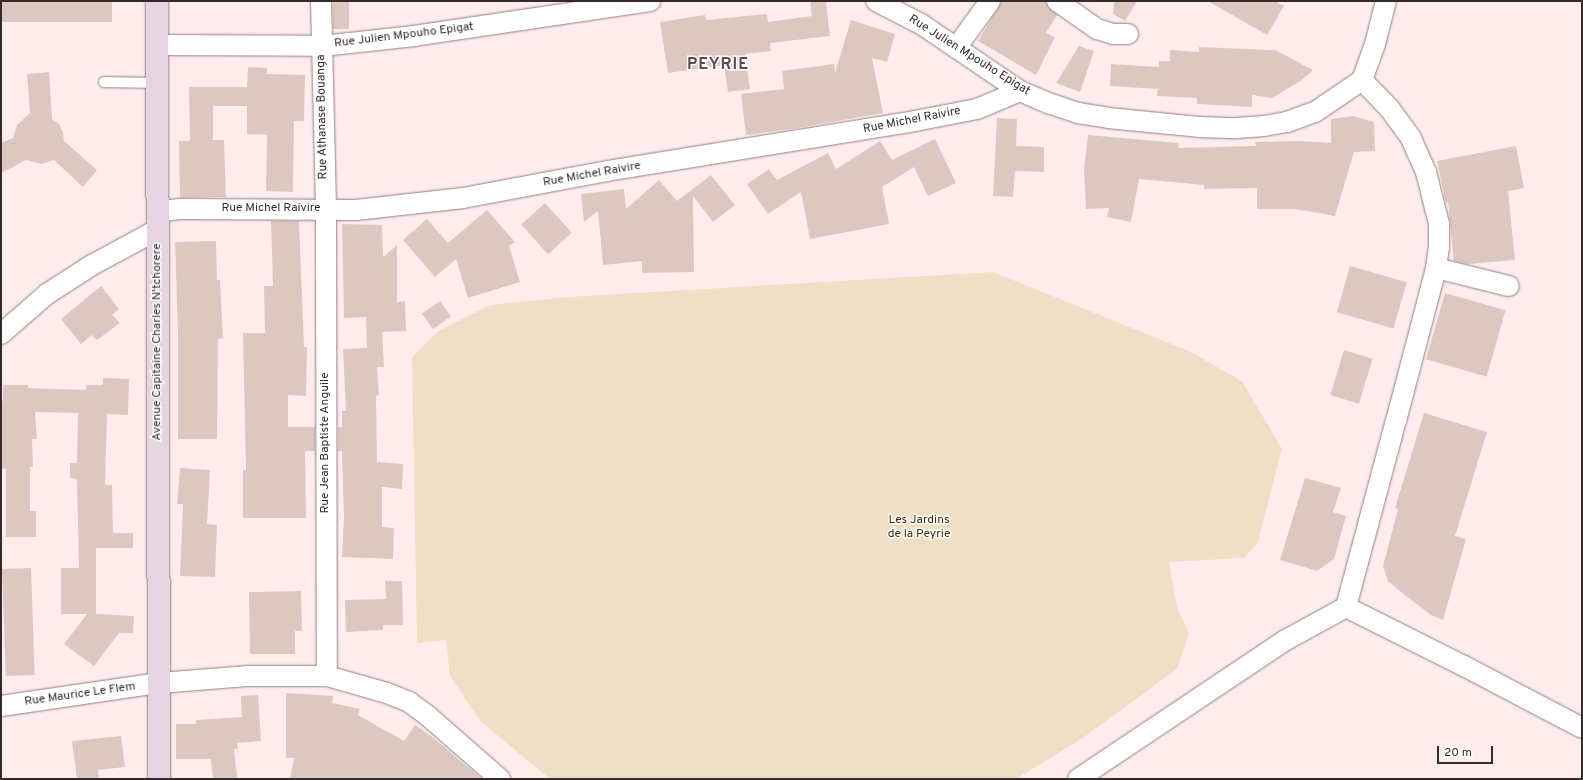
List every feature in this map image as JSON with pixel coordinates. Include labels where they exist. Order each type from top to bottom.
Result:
[{"type":"main road","name":"Avenue Capitaine Charles N'tchorere","points":[[157,1],[159,779]]},
{"type":"street","name":"Rue Athanase Bouanga","points":[[322,1],[326,210]]},
{"type":"street","name":"Rue Julien Mpouho Epigat","points":[[157,45],[238,47],[322,46],[414,36],[650,1]]},
{"type":"street","name":"Rue Julien Mpouho Epigat","points":[[876,1],[921,24],[1020,90],[1048,103],[1078,113],[1108,118],[1192,127],[1236,128],[1264,126],[1287,122],[1315,112],[1362,80]]},
{"type":"street","points":[[956,48],[990,1]]},
{"type":"street","points":[[1057,1],[1097,29],[1112,34],[1128,34]]},
{"type":"street","points":[[1078,779],[1286,640],[1346,607],[1436,268],[1439,247],[1439,224],[1426,172],[1411,138],[1393,114],[1362,80],[1386,1]]},
{"type":"street","name":"Rue Michel Raivire","points":[[157,220],[179,209],[356,210],[463,198],[607,171],[796,142],[977,109],[1020,90]]},
{"type":"street","name":"Rue Jean Baptiste Anguile","points":[[326,210],[327,676]]},
{"type":"street","points":[[1,334],[47,294],[92,266],[157,220]]},
{"type":"street","points":[[1436,268],[1509,286]]},
{"type":"street","points":[[1346,607],[1464,666],[1582,728]]},
{"type":"street","name":"Rue Maurice Le Flem","points":[[1,706],[159,684],[247,676],[327,676],[409,702],[428,716],[500,779]]},
{"type":"lane","points":[[104,82],[157,83]]},
{"type":"green space","name":"Les Jardins de la Peyrie","points":[[993,272],[1189,351],[1242,381],[1282,449],[1258,542],[1244,558],[1169,562],[1177,607],[1189,634],[1177,669],[1083,738],[1016,779],[550,779],[480,721],[450,676],[446,640],[417,643],[412,357],[440,330],[490,305],[568,297]]},
{"type":"building","points":[[1,1],[112,1],[112,22],[1,22]]},
{"type":"building","points":[[333,1],[349,1],[349,29],[333,29]]},
{"type":"building","points":[[810,1],[826,1],[830,36],[770,43],[771,51],[745,54],[750,89],[728,92],[724,65],[668,73],[660,22],[705,15],[706,20],[767,14],[768,22],[812,16]]},
{"type":"building","points":[[1002,1],[1046,1],[1047,6],[1057,15],[1046,33],[1055,37],[1036,75],[978,41]]},
{"type":"building","points":[[1114,1],[1137,1],[1125,21],[1113,14]]},
{"type":"building","points":[[1208,1],[1275,1],[1284,6],[1267,35]]},
{"type":"building","points":[[851,20],[895,34],[887,62],[872,58],[883,113],[746,135],[741,94],[784,89],[782,71],[834,64],[835,73]]},
{"type":"building","points":[[1079,46],[1094,51],[1080,92],[1056,83]]},
{"type":"building","points":[[1199,47],[1275,50],[1313,70],[1302,80],[1272,98],[1252,95],[1252,107],[1197,104],[1197,98],[1157,96],[1158,89],[1110,86],[1111,64],[1159,67],[1159,61],[1170,61],[1170,50],[1199,52]]},
{"type":"building","points":[[248,67],[267,68],[267,74],[305,75],[304,121],[294,121],[293,192],[266,191],[267,135],[247,134],[247,106],[213,106],[213,140],[224,140],[226,197],[180,198],[179,141],[190,141],[189,87],[247,87]]},
{"type":"building","points":[[49,72],[52,119],[59,124],[63,132],[64,141],[97,170],[83,187],[54,160],[41,164],[26,160],[1,173],[1,143],[13,138],[17,125],[30,113],[27,74]]},
{"type":"building","points":[[1353,116],[1374,122],[1375,151],[1354,152],[1335,216],[1295,209],[1257,209],[1257,188],[1204,189],[1204,185],[1139,179],[1131,222],[1107,217],[1109,208],[1086,209],[1084,169],[1088,135],[1179,143],[1178,148],[1256,146],[1255,142],[1299,141],[1331,143],[1331,119]]},
{"type":"building","points":[[997,118],[1017,119],[1016,146],[1044,147],[1044,172],[1015,171],[1013,197],[993,196]]},
{"type":"building","points":[[935,139],[956,183],[928,196],[914,167],[882,187],[889,224],[810,239],[801,192],[768,214],[747,184],[769,169],[777,180],[828,153],[836,169],[880,141],[892,160]]},
{"type":"building","points":[[1516,146],[1524,188],[1508,191],[1515,260],[1468,264],[1454,261],[1448,202],[1446,203],[1437,161]]},
{"type":"building","points":[[711,175],[735,205],[713,222],[693,196],[694,272],[642,273],[642,261],[603,265],[598,211],[584,222],[581,194],[624,189],[626,209],[659,180],[677,201]]},
{"type":"building","points":[[545,203],[572,233],[548,254],[521,224]]},
{"type":"building","points":[[487,210],[515,242],[509,246],[520,282],[468,298],[456,259],[435,277],[403,240],[427,219],[448,243]]},
{"type":"building","points":[[271,221],[299,221],[304,347],[307,347],[306,396],[288,395],[288,427],[315,427],[315,451],[305,451],[306,518],[243,518],[243,470],[246,470],[243,333],[265,333],[264,286],[273,286]]},
{"type":"building","points":[[342,224],[382,225],[383,257],[397,245],[397,302],[405,301],[406,331],[382,332],[384,367],[377,367],[379,395],[376,396],[377,462],[403,464],[402,489],[382,487],[382,527],[394,528],[393,559],[342,557],[344,517],[342,451],[338,451],[338,427],[342,427],[342,411],[346,411],[343,349],[367,348],[366,317],[344,318]]},
{"type":"building","points":[[216,241],[217,280],[220,280],[223,338],[218,339],[217,439],[178,439],[178,334],[175,242]]},
{"type":"building","points":[[1350,266],[1407,282],[1393,328],[1337,312]]},
{"type":"building","points":[[101,286],[119,309],[112,315],[120,323],[97,340],[92,335],[81,344],[61,319]]},
{"type":"building","points":[[1445,293],[1506,310],[1487,377],[1426,359]]},
{"type":"building","points":[[440,301],[451,317],[433,329],[422,314]]},
{"type":"building","points":[[1344,350],[1373,359],[1359,404],[1330,395]]},
{"type":"building","points":[[103,378],[129,379],[128,415],[107,414],[105,485],[112,485],[113,533],[133,533],[133,548],[96,548],[96,614],[134,616],[133,633],[119,633],[94,666],[64,644],[87,614],[61,614],[61,568],[79,568],[77,479],[70,478],[70,463],[77,463],[78,413],[35,412],[37,439],[32,439],[33,467],[30,467],[30,511],[36,511],[36,537],[6,537],[6,469],[2,469],[1,401],[3,401],[3,385],[28,385],[28,388],[86,390],[86,385],[103,385]]},
{"type":"building","points":[[1424,413],[1487,432],[1455,536],[1466,539],[1443,620],[1431,615],[1388,581],[1383,566],[1398,509],[1395,508]]},
{"type":"building","points":[[180,468],[210,470],[207,524],[217,525],[215,577],[180,576],[183,504],[177,504]]},
{"type":"building","points":[[1305,478],[1341,488],[1333,512],[1346,516],[1334,559],[1317,571],[1280,560]]},
{"type":"building","points":[[31,568],[35,675],[6,676],[2,569]]},
{"type":"building","points":[[385,581],[402,581],[403,625],[383,625],[383,630],[346,632],[345,600],[386,599]]},
{"type":"building","points":[[301,591],[302,631],[295,631],[295,654],[250,654],[249,592]]},
{"type":"building","points":[[286,693],[333,696],[332,703],[360,709],[358,715],[404,741],[415,725],[432,737],[482,779],[290,779],[294,758],[286,758]]},
{"type":"building","points":[[258,695],[261,741],[237,743],[238,749],[234,749],[237,778],[213,779],[211,759],[176,759],[176,724],[196,724],[196,720],[242,717],[241,696]]},
{"type":"building","points":[[121,736],[125,767],[98,770],[99,779],[77,779],[72,741]]},
{"type":"district","name":"PEYRIE","points":[[718,65]]}]
